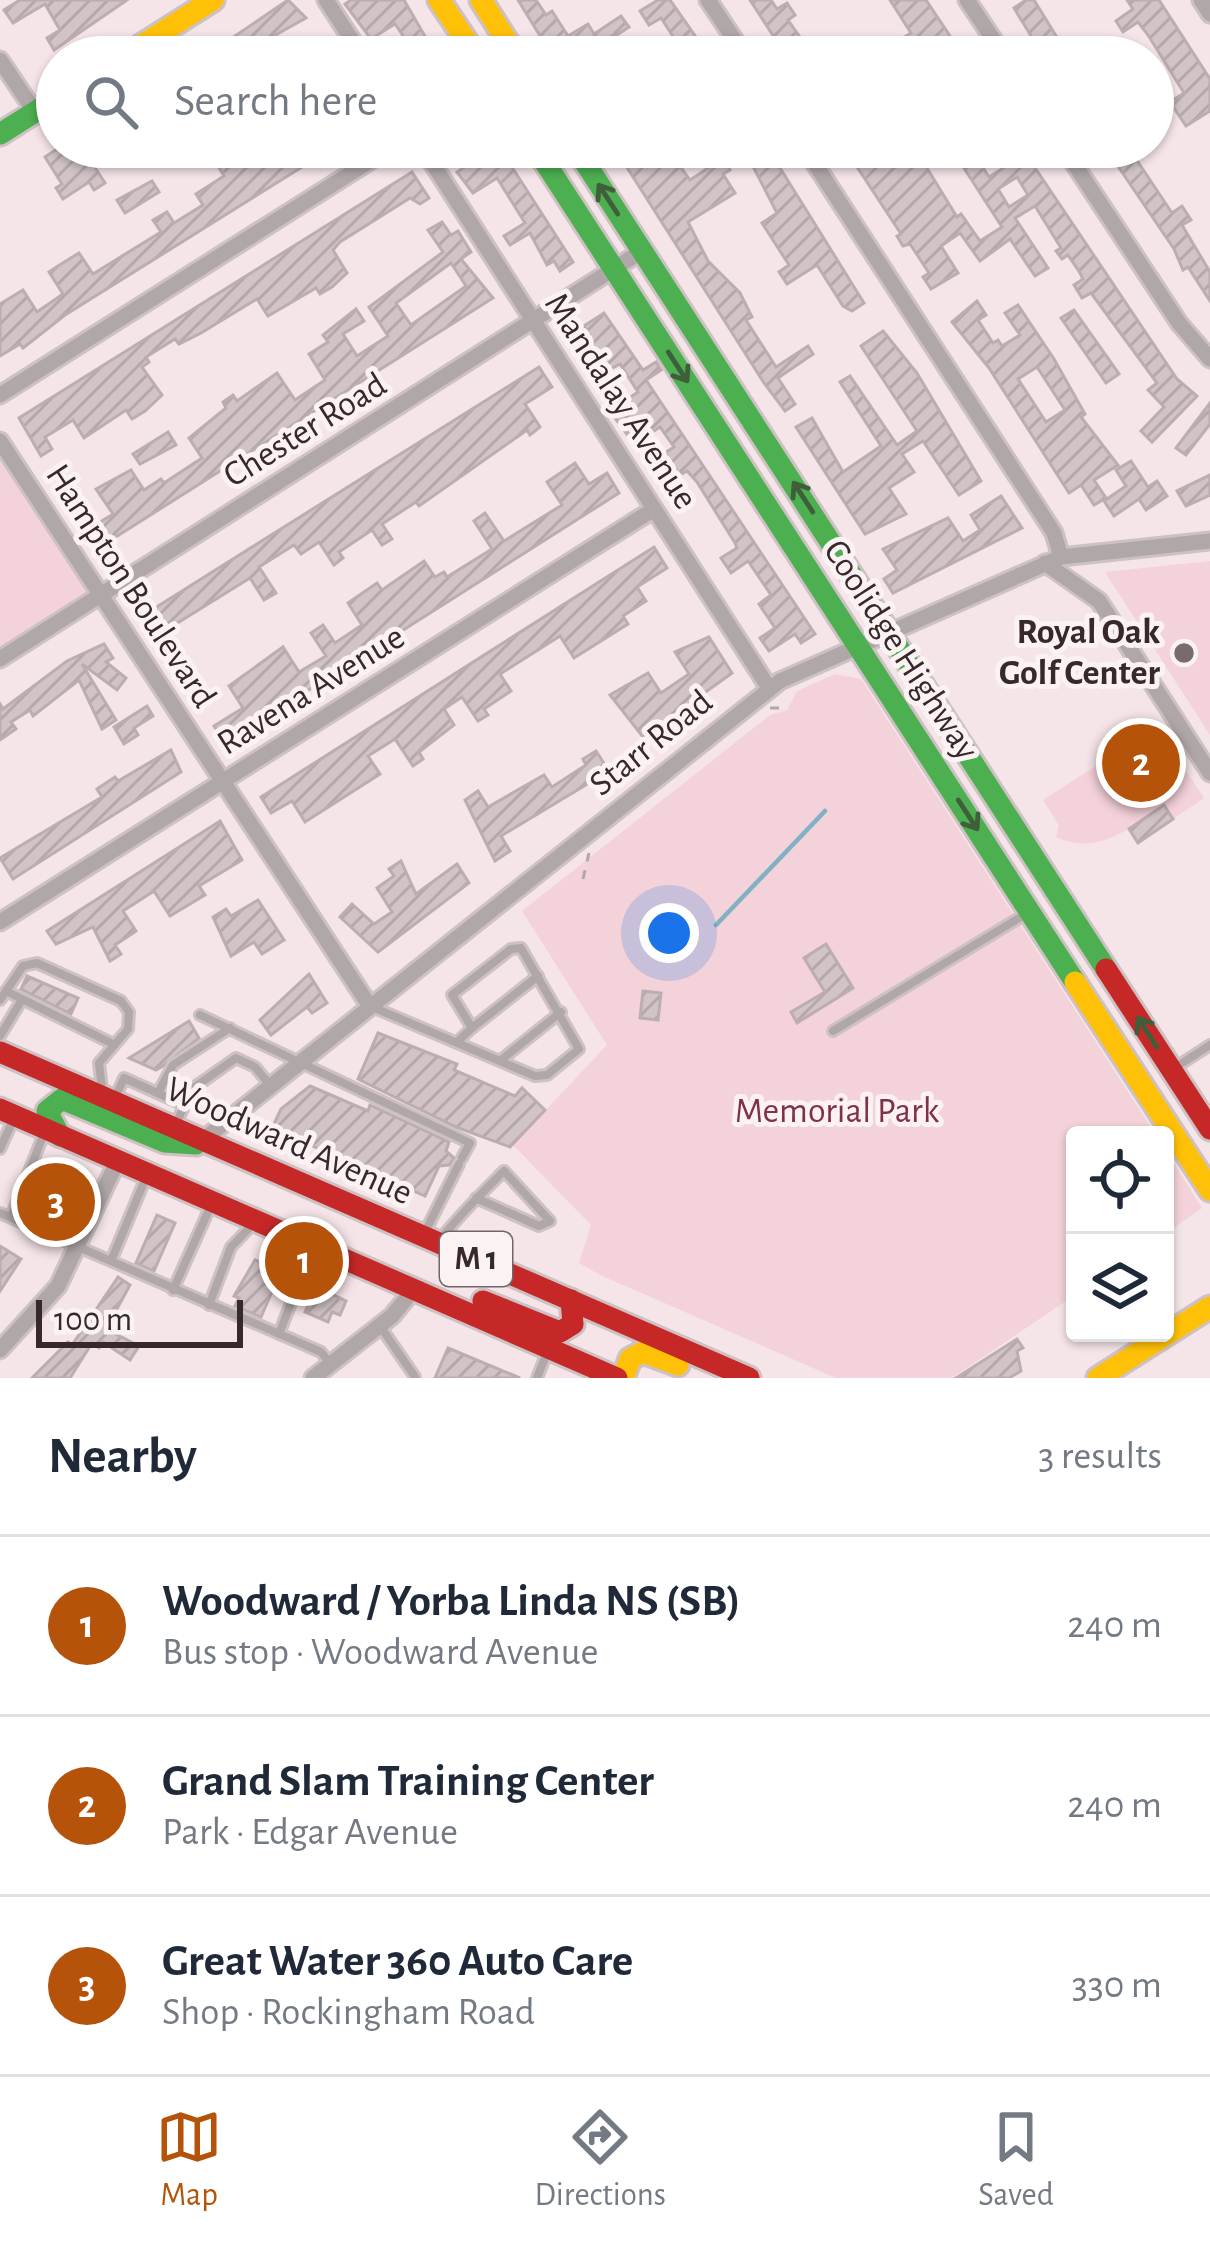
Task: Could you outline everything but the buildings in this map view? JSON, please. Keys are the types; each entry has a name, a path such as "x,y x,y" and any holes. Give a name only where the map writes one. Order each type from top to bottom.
{"main road":[{"path":"440,0 463,36"},
{"path":"481,0 504,36"},
{"path":"155,36 209,1"},
{"path":"0,134 35,112"},
{"name":"Coolidge Highway","path":"549,168 1210,1190"},
{"name":"Coolidge Highway","path":"589,168 1210,1129"},
{"path":"808,568 830,559 834,545"},
{"path":"1030,911 1044,899 1053,902 1096,969 1122,994"},
{"path":"1089,1003 1121,1028 1154,1076 1172,1070"},
{"name":"Woodward Avenue","path":"0,1052 749,1378"},
{"path":"53,1133 47,1111 62,1099 182,1147 203,1140"},
{"name":"M 1","path":"8,1113 549,1348 586,1372 620,1378"},
{"path":"384,1275 424,1275 552,1331 573,1324 571,1300"},
{"path":"1098,1378 1210,1307"},
{"path":"620,1378 630,1359 643,1352 708,1378"}],"street":[{"path":"326,0 349,36"},
{"path":"709,0 732,36"},
{"path":"968,0 991,36"},
{"path":"1201,0 1210,14"},
{"path":"0,60 35,112"},
{"path":"0,395 359,168"},
{"name":"Mandalay Avenue","path":"436,168 770,688"},
{"path":"818,168 1054,533 1053,560 1095,596 1210,773"},
{"path":"1077,168 1179,322 1210,359"},
{"name":"Chester Road","path":"0,659 642,251"},
{"name":"Hampton Boulevard","path":"0,441 369,1005"},
{"name":"Ravena Avenue","path":"0,922 654,508"},
{"name":"Starr Road","path":"203,1140 770,688 1053,560 1210,541"},
{"path":"0,1350 36,1316 78,1247 118,1160"},
{"path":"313,1378 380,1326 415,1289"}],"lane":[{"path":"833,1031 1030,911"},
{"path":"369,1005 536,1076 547,1075 579,1048 520,949 511,949 452,995 472,1028"},
{"path":"108,1099 99,1063 111,1043 128,1029 129,1012 121,1001 37,963 23,966 3,996 111,1043"},
{"path":"457,1042 538,976"},
{"path":"0,1036 20,1003"},
{"path":"501,1061 561,1012"},
{"path":"200,1015 470,1143 431,1239"},
{"path":"158,1093 173,1065 230,1028"},
{"path":"1172,1070 1210,1045"},
{"path":"175,1127 192,1089 236,1058 255,1067 271,1086"},
{"path":"108,1099 124,1078 184,1105"},
{"path":"0,1149 8,1113"},
{"path":"11,1218 34,1160 53,1133"},
{"path":"431,1239 504,1171 550,1222 539,1226 476,1198"},
{"path":"110,1261 148,1174"},
{"path":"173,1290 212,1202"},
{"path":"0,1213 321,1352 330,1363"},
{"path":"208,1305 231,1247 256,1221"},
{"path":"279,1334 301,1277 320,1249"},
{"path":"380,1326 414,1378"},
{"path":"537,1378 549,1348"}],"path":[{"path":"578,840 590,856 583,879"},
{"path":"34,1160 93,1185"}],"green space":[{"path":"0,455 91,595 0,651"},
{"name":"Royal Oak Golf Center","path":"1210,561 1210,735 1105,572"},
{"name":"Memorial Park","path":"835,674 861,679 1150,1126 1066,1126 1066,1301 952,1378 836,1378 600,1275 579,1263 591,1225 513,1145 607,1045 522,911 770,715 787,710 797,691"},
{"path":"1157,727 1204,798 1173,819 1163,806 1099,842 1056,837 1059,826 1043,800"},
{"path":"1174,1163 1202,1208 1174,1228"}],"waterway":[{"path":"716,925 825,811"}],"traffic: fast":[{"path":"0,134 36,111"},
{"path":"549,168 1075,982"},
{"path":"589,168 1106,969"},
{"path":"60,1136 47,1111 62,1099 165,1142 196,1144"}],"traffic: slow":[{"path":"156,36 213,0"},
{"path":"439,0 463,36"},
{"path":"481,0 504,36"},
{"path":"1075,982 1210,1190"},
{"path":"1098,1378 1210,1307"},
{"path":"623,1378 630,1359 643,1352 678,1365"}],"traffic: jam":[{"path":"1106,969 1210,1129"},
{"path":"0,1052 749,1378"},
{"path":"0,1109 617,1378"},
{"path":"483,1301 560,1332 573,1324 571,1300"}],"place":[{"name":"Royal Oak Golf Center","path":"1184,653"},
{"name":"Grand Slam Training Center","path":"1141,763"},
{"name":"Great Water 360 Auto Care","path":"56,1202"},
{"name":"Woodward / Yorba Linda NS (SB)","path":"304,1261"}]}
